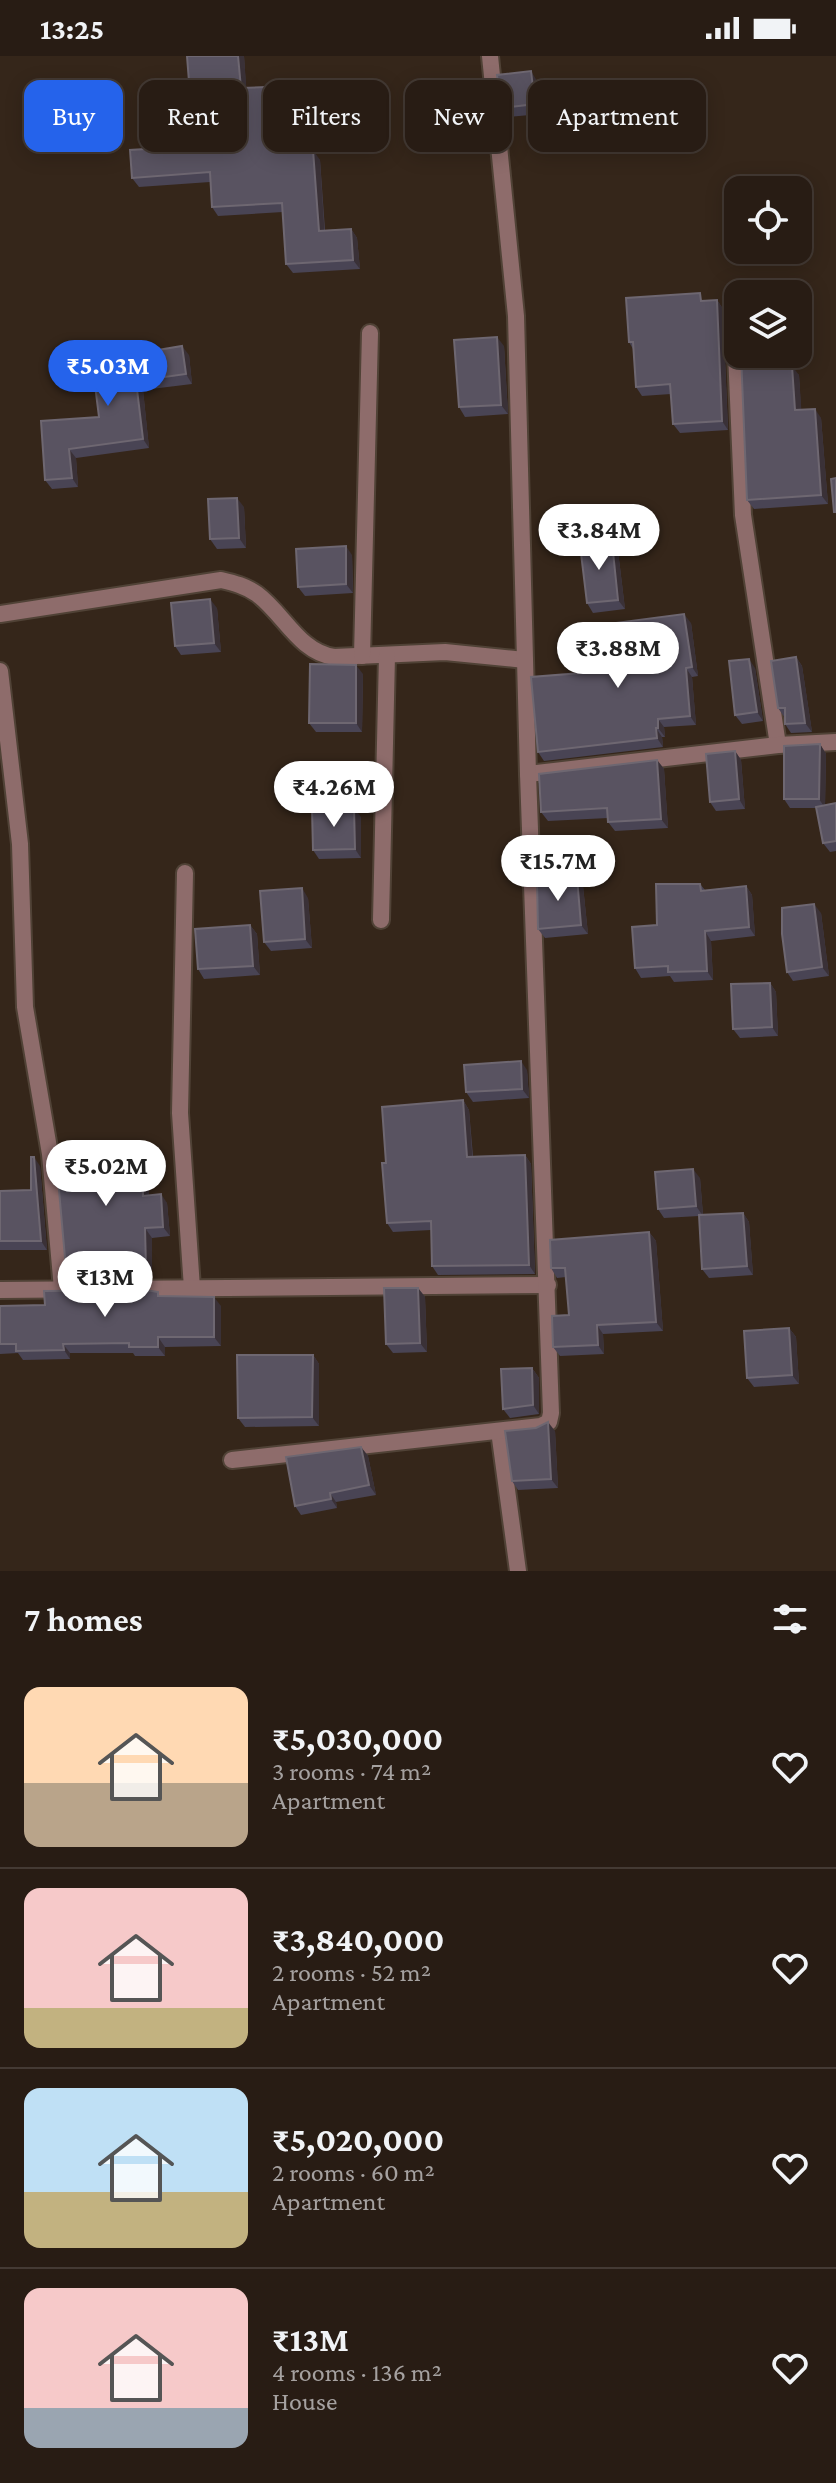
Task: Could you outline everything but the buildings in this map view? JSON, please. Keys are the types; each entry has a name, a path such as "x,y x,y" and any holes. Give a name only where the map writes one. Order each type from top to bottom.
{"street":[{"path":"232,1460 541,1426 549,1422 548,1285 528,774 516,316 490,56"},
{"path":"362,656 370,333"},
{"path":"737,368 743,515 778,745"},
{"path":"0,614 221,580 240,584 258,594 310,649 323,656 445,652 525,660"},
{"path":"381,920 387,655"},
{"path":"0,671 20,844 25,1007 50,1154 62,1289"},
{"path":"528,774 778,745 836,742"},
{"path":"185,873 180,1113 192,1288"},
{"path":"0,1290 548,1285"},
{"path":"499,1431 518,1571"}]}
